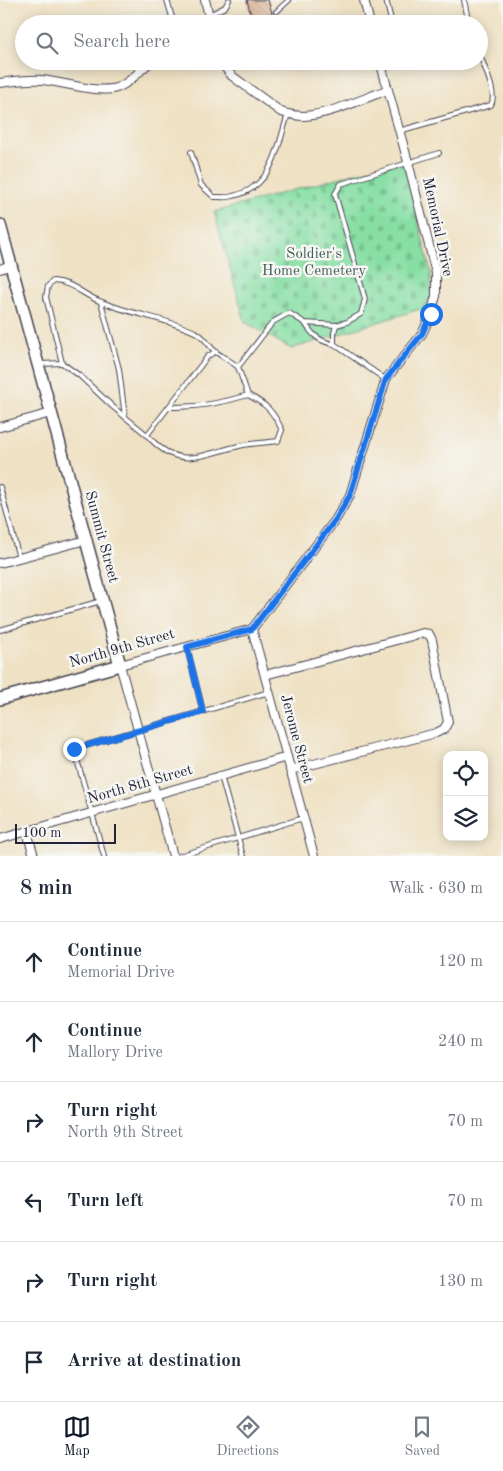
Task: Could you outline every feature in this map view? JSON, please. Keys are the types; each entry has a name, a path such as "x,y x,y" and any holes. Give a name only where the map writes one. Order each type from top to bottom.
{"street":[{"path":"205,0 209,15"},
{"path":"364,0 368,15"},
{"path":"0,83 16,80 42,80 102,90 117,88 133,79 141,70"},
{"path":"227,70 232,76 281,112 304,116 326,111 388,90"},
{"name":"Memorial Drive","path":"252,629 336,519 350,495 386,379 422,334 431,314 436,296 436,273 382,70"},
{"name":"Summit Street","path":"0,225 6,267 38,364 173,856"},
{"path":"0,427 51,413"},
{"path":"0,563 86,540"},
{"name":"North 9th Street","path":"0,699 252,629"},
{"name":"Jerome Street","path":"252,629 314,856"},
{"path":"265,675 423,633 429,634 432,640 448,722 444,729 436,733 290,770"},
{"name":"North 8th Street","path":"0,839 287,757"},
{"path":"27,832 34,856"}],"lane":[{"path":"167,0 171,15"},
{"path":"209,15 225,7 228,0"},
{"path":"276,12 289,0"},
{"path":"386,0 390,15"},
{"path":"464,0 467,15"},
{"path":"399,131 491,105 493,92 485,70"},
{"path":"191,152 201,185 214,197 233,197 248,191 260,182 269,171 277,155 288,114"},
{"path":"238,367 274,322 289,313 305,323 336,325 361,314 365,299 335,194 341,184 439,153"},
{"path":"38,364 62,363 80,376 125,417 147,434 156,445 171,455 187,459 240,446 278,441 282,430 276,417 265,404 248,395 238,367 215,352 199,334 161,319 101,302 74,286 53,281 48,286 46,297 62,363"},
{"path":"101,302 118,369 125,417"},
{"path":"305,323 310,332 323,342 334,344 386,379"},
{"path":"334,344 336,325"},
{"path":"147,434 208,356 215,352"},
{"path":"168,407 190,408 233,400 248,395"},
{"path":"0,488 20,558"},
{"path":"0,630 103,600"},
{"path":"187,647 203,712"},
{"path":"104,856 74,749 269,692"},
{"path":"221,776 243,856"},
{"path":"179,856 303,818"}],"green space":[{"name":"Soldier's Home Cemetery","path":"403,160 431,273 431,294 427,307 291,349 245,322 214,212"}],"building":[{"path":"247,0 268,0 272,13 251,15"}],"route":[{"path":"74,749 203,712 187,647 252,629 336,519 350,495 386,379 422,334 431,314"}]}
